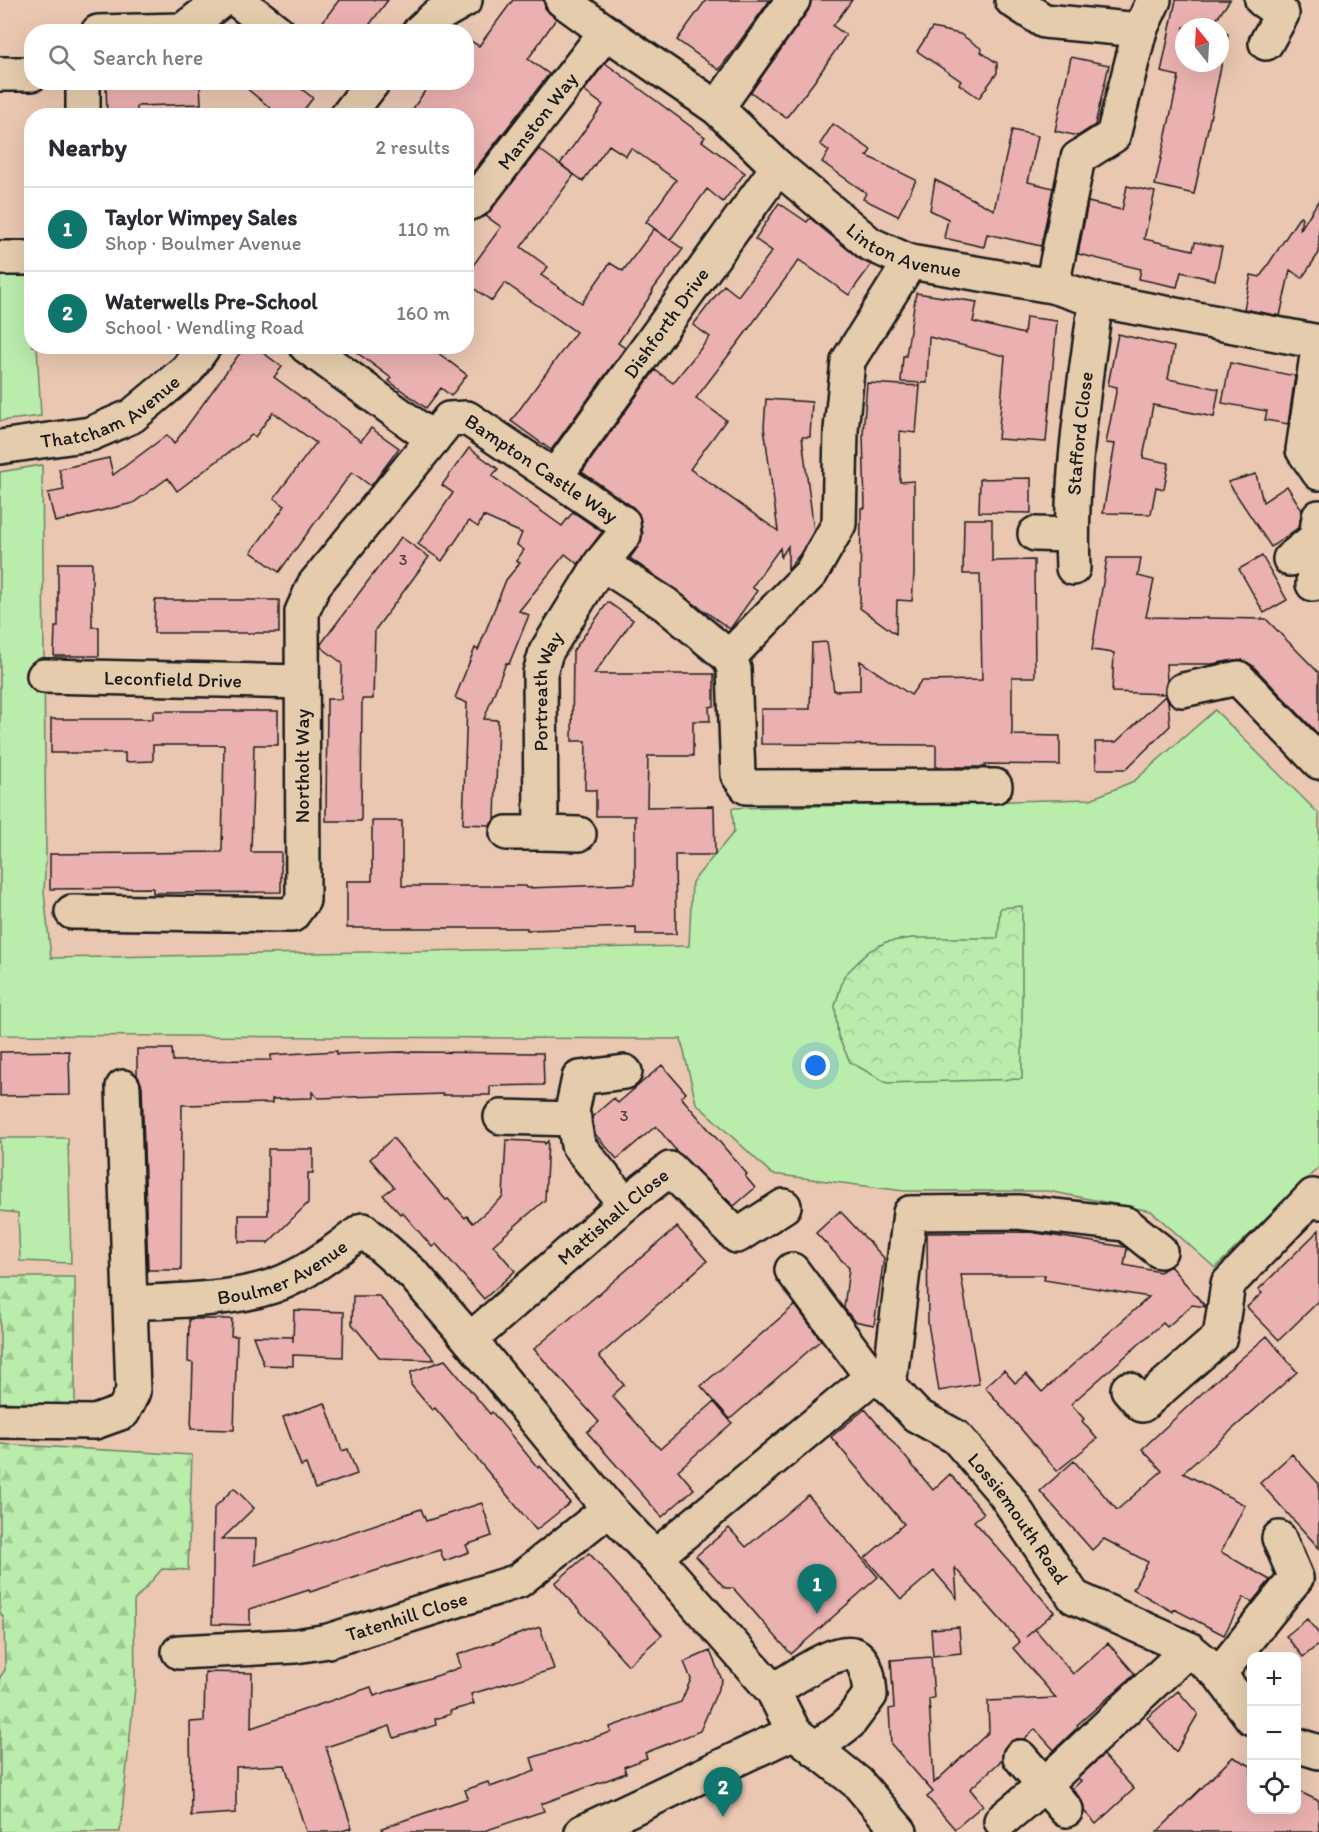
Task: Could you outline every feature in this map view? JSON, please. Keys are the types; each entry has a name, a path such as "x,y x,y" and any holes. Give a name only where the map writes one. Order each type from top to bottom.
{"street":[{"path":"191,24 222,0"},
{"path":"237,0 268,24"},
{"path":"428,24 435,17 465,0"},
{"name":"Linton Avenue","path":"562,0 717,108 778,167 870,244 910,262 1052,286 1096,300 1319,342"},
{"path":"717,108 793,0"},
{"path":"1012,0 1044,21 1140,30"},
{"path":"1052,286 1078,158 1113,136 1140,30 1155,0"},
{"path":"1262,0 1282,14 1266,43"},
{"name":"Manston Way","path":"474,201 606,32"},
{"path":"0,74 24,74"},
{"path":"82,108 83,90"},
{"name":"Dishforth Drive","path":"555,477 778,167"},
{"path":"0,258 24,258"},
{"path":"729,657 811,573 839,524 841,430 848,361 910,262"},
{"name":"Stafford Close","path":"1073,568 1071,535 1076,450 1096,300"},
{"path":"1319,342 1303,450 1319,473"},
{"name":"Thatcham Avenue","path":"0,447 90,434 132,416 187,370 198,354"},
{"name":"Bampton Castle Way","path":"317,354 433,439 449,419 466,418 623,523 624,535 601,564"},
{"name":"Northolt Way","path":"72,912 292,915 303,900 302,612 314,585 433,439"},
{"path":"1290,559 1318,528"},
{"path":"1313,584 1318,528"},
{"path":"1035,534 1071,535"},
{"path":"601,564 664,604 729,657 734,669 738,775 747,787 995,786"},
{"name":"Portreath Way","path":"541,833 540,673 546,652 601,564"},
{"name":"Leconfield Drive","path":"44,676 302,682"},
{"path":"1183,690 1238,678 1319,762"},
{"path":"507,833 579,834"},
{"path":"625,1072 579,1078 572,1111 576,1132 625,1204"},
{"path":"0,1421 95,1422 123,1412 133,1392 123,1087"},
{"path":"501,1117 576,1132"},
{"name":"Mattishall Close","path":"470,1340 625,1204 670,1169 737,1236 784,1206"},
{"path":"1128,1389 1142,1405 1220,1337 1228,1284 1317,1195"},
{"path":"655,1557 881,1382 910,1213 1018,1212 1126,1224 1160,1251"},
{"name":"Boulmer Avenue","path":"130,1303 208,1299 254,1291 293,1278 363,1230 415,1276 609,1509 655,1557 773,1691 804,1741"},
{"name":"Lossiemouth Road","path":"792,1270 881,1382 916,1415 956,1437 1004,1493 1074,1597 1189,1649 1219,1674 1247,1712"},
{"name":"Tatenhill Close","path":"179,1652 296,1646 328,1641 518,1581 609,1509"},
{"path":"1219,1674 1296,1578 1279,1538"},
{"path":"1001,1821 1044,1785 1189,1649"},
{"path":"582,1832 849,1723 860,1712 870,1695 868,1673 858,1656 846,1652 825,1659 773,1691"},
{"path":"804,1741 858,1783 900,1832"},
{"path":"1301,1747 1319,1752"},
{"path":"1020,1757 1066,1810"}],"green space":[{"path":"0,271 24,271 24,354 37,354 41,416 0,421"},
{"path":"42,465 46,855 44,892 51,958 689,946 692,882 734,832 732,808 1091,799 1134,781 1215,710 1319,814 1319,1167 1215,1268 1151,1211 1048,1191 904,1191 772,1174 696,1103 681,1039 0,1035 0,472"},
{"path":"1022,906 1022,1079 887,1083 850,1062 838,1036 835,1006 844,976 869,951 886,942 912,938 998,938 1000,908"},
{"path":"0,1138 68,1138 71,1263 20,1261 18,1213 0,1211"},
{"path":"0,1277 75,1277 75,1405 0,1402"},
{"path":"0,1444 192,1455 188,1570 162,1569 134,1601 135,1687 120,1832 0,1832 0,1677 5,1670 4,1619 0,1612"}],"building":[{"path":"339,0 388,0 370,24 321,24"},
{"path":"513,0 544,0 545,8 556,19 528,59 549,74 474,171 474,108 413,108 426,90 474,90 474,43 479,46"},
{"path":"706,0 770,0 719,70 677,40"},
{"path":"811,0 852,0 833,26 846,35 786,118 751,92 808,11"},
{"path":"1176,0 1230,0 1217,18 1175,18 1175,72 1220,72 1194,194 1155,185 1179,76 1161,72"},
{"path":"932,28 960,34 997,63 997,73 979,98 959,84 961,81 917,51"},
{"path":"1071,57 1109,65 1095,125 1078,136 1055,131"},
{"path":"605,63 705,137 702,141 745,173 723,202 707,189 670,240 646,222 676,180 631,148 626,156 609,145 583,181 560,164 603,105 584,91"},
{"path":"106,90 200,90 201,104 107,108"},
{"path":"249,90 303,90 313,98 305,108 270,108"},
{"path":"833,124 871,150 867,156 916,180 898,216 863,199 866,193 822,162 829,151 820,144"},
{"path":"1012,130 1038,136 1028,182 1053,188 1041,246 987,234 984,247 944,238 948,219 930,210 935,180 994,210"},
{"path":"539,149 574,175 521,247 548,267 541,275 582,303 610,263 623,271 654,229 683,249 618,343 625,348 551,450 511,421 576,332 505,283 492,301 474,289 474,264 501,227 486,216"},
{"path":"1127,186 1155,192 1144,239 1193,250 1195,242 1222,247 1215,280 1181,272 1177,287 1139,279 1141,269 1078,254 1088,202 1122,210"},
{"path":"1319,200 1319,253 1302,278 1290,270 1280,316 1244,309 1251,275 1260,277 1300,216 1302,217 1300,230"},
{"path":"779,203 807,222 810,218 858,258 871,265 849,295 799,260 696,398 726,420 690,469 778,531 764,427 766,399 812,402 810,437 802,437 814,531 788,569 788,546 781,557 780,548 752,587 757,591 730,629 630,558 643,534 639,514 633,507 582,472 655,370 673,383 710,337 693,325 724,285 738,296 772,251 755,239"},
{"path":"916,293 977,302 973,322 1024,334 1026,317 1057,321 1046,442 998,439 1005,356 929,337 927,383 901,382 903,356 906,356"},
{"path":"1118,334 1174,347 1168,379 1219,389 1214,417 1153,405 1143,458 1169,463 1164,489 1156,487 1151,514 1103,513 1115,444 1106,443 1117,387 1108,385"},
{"path":"239,354 265,354 282,367 274,377 361,441 371,428 399,448 371,486 352,472 279,572 251,552 285,506 274,498 316,443 273,412 255,437 252,435 177,491 168,478 133,503 55,522 48,493 64,490 59,469 109,458 113,475 167,435 174,444"},
{"path":"359,354 439,354 467,375 451,396 441,388 426,408 389,381 391,378"},
{"path":"1230,363 1295,376 1288,424 1265,420 1267,411 1222,403"},
{"path":"867,383 920,386 916,433 900,431 900,482 914,481 914,574 912,601 897,600 896,634 860,608 861,508 865,508 863,434"},
{"path":"469,448 498,469 492,476 562,526 573,512 602,532 578,564 565,554 519,611 529,615 509,664 506,663 484,719 498,720 495,819 490,825 463,824 467,703 455,698 475,648 478,650 506,580 520,563 516,561 524,550 517,545 522,533 483,516 478,527 469,521 442,561 418,544 453,493 442,485"},
{"path":"1256,474 1263,502 1287,486 1302,510 1299,527 1271,547 1228,482"},
{"path":"1031,478 1031,513 979,512 980,479"},
{"path":"964,519 992,519 992,561 1034,560 1035,677 1012,677 1012,735 1060,736 1060,765 985,764 985,767 936,767 936,745 761,744 761,709 810,709 812,643 827,642 834,691 860,690 860,661 911,695 921,681 982,680 980,574 963,574"},
{"path":"401,537 429,557 375,630 373,699 362,699 361,821 326,821 327,699 341,699 342,663 321,647 321,644"},
{"path":"1262,556 1287,600 1264,613 1239,569"},
{"path":"1107,558 1141,558 1138,576 1154,580 1146,617 1266,619 1319,673 1319,735 1252,665 1243,660 1212,664 1166,664 1165,694 1112,692 1114,653 1092,650"},
{"path":"58,563 92,563 92,627 99,627 99,656 54,656 55,627 58,627"},
{"path":"155,600 279,600 279,633 154,633"},
{"path":"608,602 633,620 594,674 714,674 714,706 709,707 710,721 693,721 693,756 648,756 647,807 714,806 715,855 675,855 676,934 636,934 636,927 527,930 527,928 347,928 347,881 372,881 372,821 402,821 402,886 526,886 527,888 635,884 635,816 596,816 596,790 585,790 586,741 572,741 573,651"},
{"path":"1165,696 1168,701 1170,726 1126,769 1096,769 1095,742 1116,742"},
{"path":"153,711 278,711 278,745 254,745 251,852 281,852 281,892 153,893 153,888 50,889 50,854 222,852 224,745 153,745 153,761 125,762 125,753 51,753 51,719 153,719"},
{"path":"137,1049 172,1049 173,1061 271,1060 271,1055 337,1051 337,1054 543,1053 544,1085 490,1086 490,1095 442,1095 444,1094 318,1098 312,1092 312,1098 272,1099 272,1103 182,1105 181,1270 148,1270 142,1086 137,1075"},
{"path":"69,1051 70,1095 0,1096 0,1052"},
{"path":"662,1065 686,1093 681,1097 747,1174 745,1176 755,1188 734,1206 678,1153 656,1126 617,1159 595,1134 592,1117 614,1098 618,1103"},
{"path":"393,1138 446,1200 448,1199 465,1218 467,1216 473,1223 503,1197 506,1140 544,1142 545,1144 548,1141 545,1200 493,1245 515,1271 484,1299 436,1244 432,1247 402,1212 400,1214 383,1195 394,1187 370,1159"},
{"path":"268,1149 313,1149 313,1173 308,1173 308,1203 268,1243 239,1242 239,1215 268,1215"},
{"path":"840,1211 884,1258 874,1325 854,1321 844,1308 849,1268 816,1233"},
{"path":"677,1227 707,1261 599,1356 624,1385 612,1396 660,1449 714,1402 732,1423 678,1470 694,1489 662,1517 587,1432 599,1422 534,1349"},
{"path":"1319,1230 1319,1301 1279,1340 1247,1307 1262,1293 1258,1290"},
{"path":"1030,1232 1125,1247 1127,1249 1124,1265 1160,1272 1170,1266 1206,1307 1192,1305 1167,1327 1163,1323 1071,1404 1097,1439 1057,1471 985,1387 1004,1370 1015,1383 1026,1374 1042,1392 1149,1297 1044,1280 1045,1275 961,1275 979,1384 939,1391 928,1323 927,1233"},
{"path":"353,1296 379,1296 435,1360 380,1358 352,1324"},
{"path":"795,1305 821,1340 730,1419 701,1386"},
{"path":"294,1310 344,1312 343,1357 293,1355 293,1366 264,1365 253,1336 293,1337 293,1342"},
{"path":"189,1319 232,1319 231,1336 237,1336 234,1430 191,1429 193,1363 188,1362"},
{"path":"1267,1336 1297,1372 1183,1473 1245,1505 1221,1552 1270,1580 1252,1602 1244,1597 1224,1635 1174,1609 1173,1612 1133,1589 1148,1562 1104,1539 1092,1550 1040,1491 1074,1461 1117,1510 1162,1471 1142,1449"},
{"path":"445,1360 570,1503 536,1530 435,1408 432,1410 411,1385 411,1372"},
{"path":"325,1403 342,1451 348,1449 357,1474 315,1489 306,1464 301,1466 283,1417"},
{"path":"865,1409 933,1490 950,1474 984,1513 974,1521 1054,1612 1026,1637 1035,1629 1073,1674 1108,1643 1135,1674 1077,1725 1078,1727 1054,1750 1035,1729 1024,1739 1016,1739 1008,1743 1003,1750 1002,1760 970,1789 983,1805 955,1829 927,1797 933,1792 891,1744 889,1709 894,1708 891,1660 931,1657 934,1698 929,1699 934,1783 989,1732 988,1701 1056,1698 1013,1648 1020,1642 955,1568 957,1598 934,1571 901,1599 865,1558 904,1524 831,1437"},
{"path":"1292,1454 1319,1484 1319,1548 1260,1483"},
{"path":"234,1488 254,1508 222,1539 256,1539 255,1565 421,1509 426,1521 482,1503 492,1536 466,1545 469,1552 444,1561 440,1550 250,1609 250,1625 212,1624 214,1508"},
{"path":"808,1495 878,1577 791,1654 733,1588 725,1588 696,1556 729,1528 746,1547"},
{"path":"589,1553 662,1635 628,1665 555,1583"},
{"path":"1307,1619 1319,1634 1319,1644 1303,1657 1286,1636"},
{"path":"540,1627 554,1669 471,1694 474,1704 450,1711 451,1714 435,1719 436,1725 394,1738 390,1726 326,1747 352,1828 338,1832 306,1832 285,1765 236,1767 236,1813 191,1816 190,1722 204,1721 205,1672 252,1673 251,1728 371,1687 374,1696 439,1675 461,1667 457,1655"},
{"path":"959,1627 961,1653 933,1656 931,1629"},
{"path":"710,1651 722,1680 700,1731 645,1753 647,1758 624,1767 626,1773 541,1804 544,1811 481,1832 383,1832 382,1828 468,1798 465,1790 488,1782 490,1787 535,1771 531,1758 611,1732 610,1727 681,1702 691,1679 684,1662"},
{"path":"1178,1691 1198,1714 1176,1752 1147,1718"},
{"path":"1103,1755 1134,1789 1096,1824 1084,1811 1080,1798 1072,1789 1081,1781 1078,1778"},
{"path":"1233,1757 1247,1764 1247,1814 1301,1814 1301,1792 1319,1801 1319,1832 1157,1832"}],"place":[{"name":"Taylor Wimpey Sales","path":"817,1614"},
{"name":"Waterwells Pre-School","path":"723,1817"}]}
